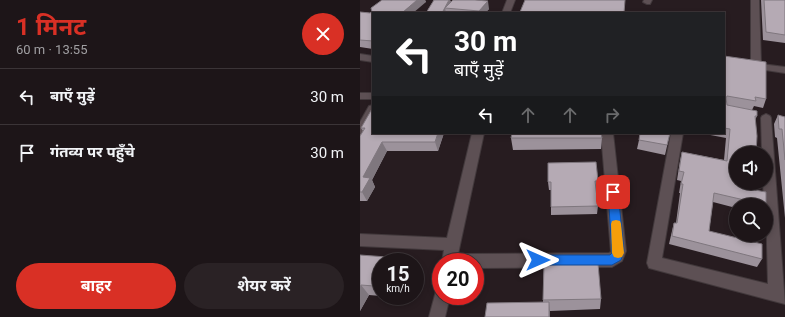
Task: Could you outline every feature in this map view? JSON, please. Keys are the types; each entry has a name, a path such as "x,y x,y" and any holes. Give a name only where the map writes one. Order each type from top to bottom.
{"street":[{"path":"506,12 511,0"},
{"path":"755,0 756,66"},
{"path":"360,57 372,59"},
{"path":"725,61 785,70"},
{"path":"360,96 372,96"},
{"path":"360,133 372,110"},
{"path":"677,134 654,263 780,295 768,118"},
{"path":"451,253 478,134"},
{"path":"484,261 612,260 617,256 619,251 607,134"},
{"path":"360,240 453,244"},
{"path":"437,317 440,305"}],"building":[{"path":"382,0 417,0 403,12 372,12 371,8"},
{"path":"434,0 449,0 443,12 427,12"},
{"path":"453,0 488,1 479,11 445,8"},
{"path":"525,0 625,0 624,12 520,12"},
{"path":"764,0 785,0 785,35 766,32"},
{"path":"360,12 372,12 372,41 360,40"},
{"path":"725,56 766,62 766,99 755,97 756,101 727,96 726,98 727,105 757,111 757,116 755,116 756,146 729,146 729,190 755,190 766,192 766,198 736,198 714,193 709,231 729,236 729,242 754,242 762,244 762,259 672,236 674,223 677,223 683,184 681,184 684,172 679,171 682,152 727,161 730,129 725,128"},
{"path":"372,109 372,134 438,134 435,142 382,142 363,177 370,178 362,192 360,192 360,136 365,128 361,128"},
{"path":"778,115 785,117 785,160 782,129 779,129"},
{"path":"512,134 601,134 602,138 511,138"},
{"path":"640,134 670,134 667,145 639,140"},
{"path":"596,162 598,181 595,181 598,206 551,207 551,182 548,182 548,163"},
{"path":"360,255 372,256 372,286 361,285 360,287"},
{"path":"598,263 601,299 543,300 544,265"},
{"path":"549,302 549,317 485,317 487,303"}],"slow traffic":[{"path":"616,224 618,253"}],"route":[{"path":"538,260 612,260 617,256 619,251 613,192"}]}
